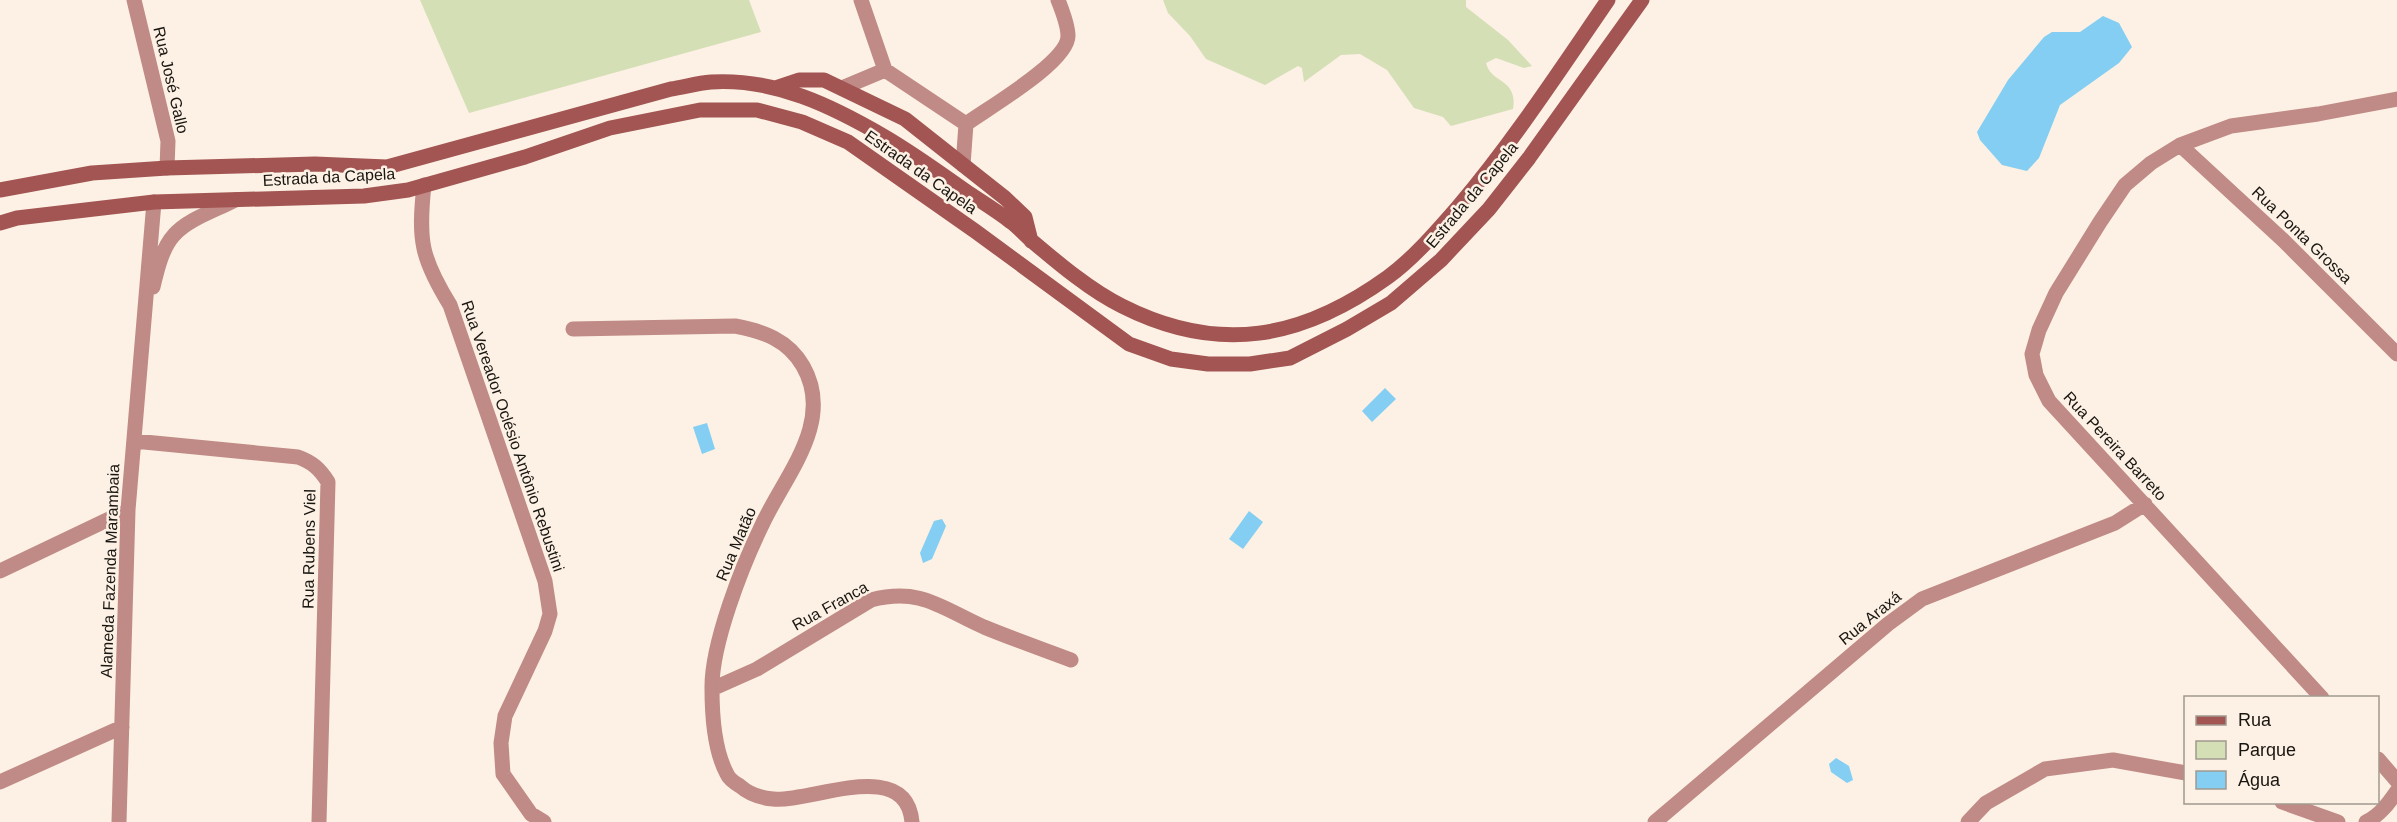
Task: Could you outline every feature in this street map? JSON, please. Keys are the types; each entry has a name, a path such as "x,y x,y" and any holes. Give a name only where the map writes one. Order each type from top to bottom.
{"main road":[{"name":"Estrada da Capela","path":"0,190 92,173 167,168 315,164 387,167 671,89 710,82 751,83 813,99 846,114 905,149 1012,222 1031,241 1120,306 1176,328 1213,334 1250,336 1296,326 1348,302 1390,276 1437,231 1494,164 1608,0"},
{"name":"Estrada da Capela","path":"0,223 17,218 154,202 364,196 408,190 525,157 610,128 700,110 757,110 802,122 848,142 975,231 1129,344 1171,358 1208,364 1250,364 1290,358 1347,329 1391,303 1441,260 1489,209 1642,0"},
{"path":"775,88 799,80 824,80 905,119 950,152 1005,198 1025,218 1031,241"},
{"path":"975,231 979,215 991,209"},
{"path":"993,244 1008,241 1014,231 1012,222"}],"street":[{"name":"Rua José Gallo","path":"134,0 168,141 167,168"},
{"path":"861,0 885,70 966,124"},
{"path":"966,124 1049,66 1061,54 1069,38 1058,0"},
{"path":"842,88 885,70"},
{"name":"Rua Pereira Barreto","path":"2320,696 2049,401 2036,375 2032,354 2039,330 2056,293 2100,222 2125,185 2151,163 2180,145 2230,126 2318,114 2397,99"},
{"path":"963,165 966,124"},
{"name":"Rua Ponta Grossa","path":"2180,145 2283,240 2397,354"},
{"name":"Rua Vereador Oclésio Antônio Rebustini","path":"424,185 421,212 422,246 432,276 450,305 545,581 550,614 545,631 505,716 501,743 503,774 531,814 544,822"},
{"name":"Alameda Fazenda Marambaia","path":"144,322 158,270 168,244 175,234 183,227 235,200"},
{"name":"Alameda Fazenda Marambaia","path":"119,822 128,510 154,202"},
{"name":"Rua Matão","path":"573,329 735,326 759,330 780,341 798,357 809,378 814,401 812,424 804,446 761,525 729,608 715,657 712,688 718,749 727,776 749,794 774,800 865,786 881,788 894,792 902,799 911,814 912,822"},
{"name":"Rua Rubens Viel","path":"134,441 298,457 310,462 321,471 328,482 320,822"},
{"name":"Rua Araxá","path":"1655,822 1888,624 1922,599 2115,523 2145,504"},
{"path":"0,571 128,510"},
{"name":"Rua Franca","path":"712,688 757,669 871,600 892,595 928,599 984,627 1071,660"},
{"path":"0,782 122,727"},
{"path":"1968,822 1986,803 2045,769 2113,760 2184,773"},
{"path":"2379,760 2397,781"},
{"path":"2366,822 2375,818 2397,791"},
{"path":"2288,804 2338,822"}],"green space":[{"path":"420,0 749,0 761,32 469,113"},
{"path":"1163,0 1466,0 1466,7 1508,40 1532,66 1524,68 1496,58 1486,63 1493,75 1508,86 1512,92 1513,109 1451,126 1443,117 1414,108 1387,70 1360,54 1341,55 1304,82 1302,68 1298,66 1265,85 1206,59 1190,36 1168,13"}],"water":[{"path":"2103,16 2119,23 2132,47 2119,63 2060,105 2039,158 2027,171 2002,165 1980,140 1977,132 2008,80 2044,37 2052,32 2080,32"},
{"path":"1385,388 1396,399 1372,422 1362,411"},
{"path":"707,423 715,449 702,454 693,427"},
{"path":"1249,511 1263,522 1243,549 1229,539"},
{"path":"942,519 946,526 932,559 923,563 920,553 934,521"},
{"path":"1836,758 1849,766 1853,780 1847,783 1831,772 1829,764"}]}
